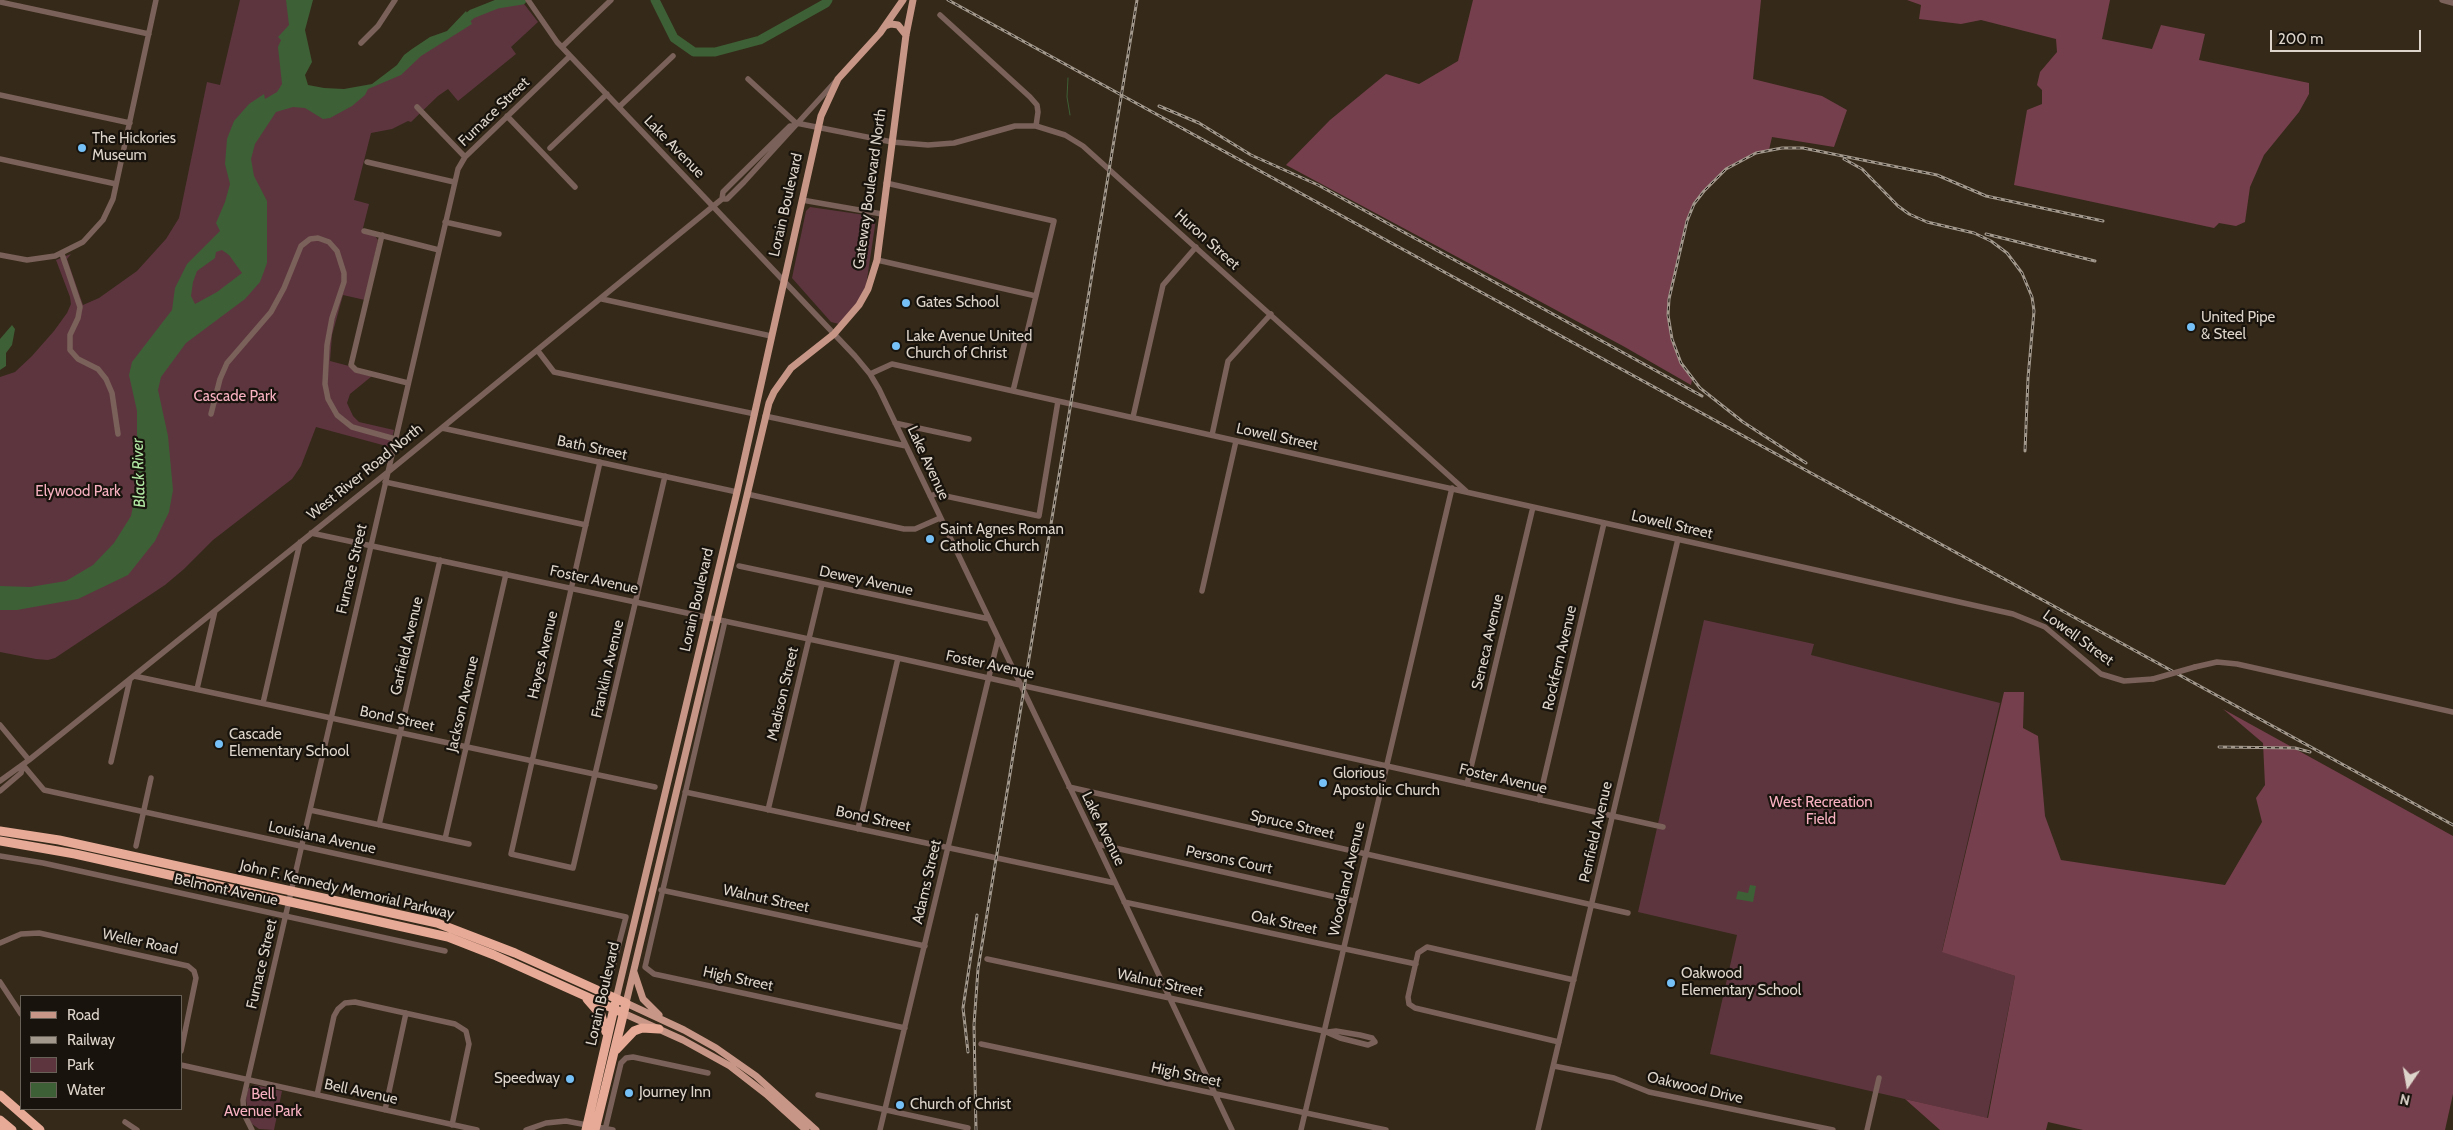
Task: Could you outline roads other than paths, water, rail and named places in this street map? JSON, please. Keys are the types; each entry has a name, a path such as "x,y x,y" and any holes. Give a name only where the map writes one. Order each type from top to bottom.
{"highway":[{"name":"John F. Kennedy Memorial Parkway","path":"0,831 59,840 291,890 450,927 515,952 624,1008"},
{"name":"John F. Kennedy Memorial Parkway","path":"0,841 75,854 289,900 448,937 582,994 615,1004"},
{"path":"582,994 601,1015 605,1024 606,1043"},
{"name":"Lorain Boulevard","path":"596,1128 606,1043 615,1004"},
{"name":"Lorain Boulevard","path":"596,1128 624,1008"},
{"path":"614,1052 626,1036 642,1028 659,1029"},
{"path":"0,1096 40,1130"},
{"path":"0,1120 12,1130"}],"main road":[{"name":"West River Road North","path":"838,79 885,26 903,0"},
{"name":"Gateway Boulevard North","path":"784,377 800,360 834,334 859,305 868,289 876,260 906,35 913,0"},
{"path":"885,26 891,24 898,25 906,35"},
{"name":"Lorain Boulevard","path":"615,1004 737,492 818,127 825,105 838,79"},
{"name":"Lorain Boulevard","path":"624,1008 722,620 747,494 765,416 774,392 784,377"},
{"path":"634,970 642,999 649,1007 672,1024"},
{"name":"John F. Kennedy Memorial Parkway","path":"624,1008 672,1024 716,1048 756,1076 816,1130"},
{"name":"John F. Kennedy Memorial Parkway","path":"624,1008 659,1029 730,1066 766,1094 806,1130"}],"street":[{"path":"0,255 34,260 62,254 83,242 99,226 110,206 116,184 156,0"},
{"path":"385,0 389,6"},
{"path":"361,43 378,26 389,6 395,0"},
{"name":"Lake Avenue","path":"528,0 570,56 784,280 870,374 1069,788 1098,844 1232,1130"},
{"path":"562,47 611,0"},
{"path":"2442,0 2453,3"},
{"path":"0,2 149,34"},
{"path":"748,79 795,124 892,142 945,144 1006,128 1036,126 1037,104 940,15"},
{"name":"Furnace Street","path":"252,1130 243,1107 248,1080 454,182 464,157 570,56"},
{"path":"619,107 673,56"},
{"name":"West River Road North","path":"0,781 30,760 714,208 722,199 723,192 790,126 795,124 838,79"},
{"path":"550,148 607,94"},
{"path":"0,95 130,123"},
{"path":"417,107 464,157"},
{"path":"507,116 575,187"},
{"name":"Huron Street","path":"1036,126 1065,135 1083,146 1468,492"},
{"path":"0,159 116,184"},
{"path":"367,162 454,182"},
{"path":"886,183 1054,221 1013,391"},
{"path":"802,200 882,214"},
{"path":"445,222 499,234"},
{"path":"364,231 439,250"},
{"path":"382,235 352,367 356,370 408,383"},
{"path":"211,414 220,379 227,363 271,312 284,288 301,246 308,240 318,238 329,242 337,251 344,273 344,282 332,318 326,345 325,384 329,403 337,415 352,427 395,439"},
{"path":"1133,417 1162,285 1196,248"},
{"path":"62,254 80,307 78,318 70,335 70,350 78,359 98,369 106,379 112,393 118,434"},
{"path":"876,260 1036,296"},
{"path":"602,298 771,336"},
{"path":"1212,435 1228,361 1270,314"},
{"path":"538,351 554,372 755,414"},
{"name":"Lowell Street","path":"870,374 892,364 2022,616 2052,632 2101,674 2124,681 2153,679 2217,662 2237,664 2453,712"},
{"path":"930,496 936,494 1039,516 1058,401"},
{"path":"765,416 906,446"},
{"path":"895,423 970,439"},
{"name":"Bath Street","path":"442,428 737,492"},
{"path":"1202,591 1236,441"},
{"name":"Hayes Avenue","path":"574,868 511,854 600,462"},
{"name":"Franklin Avenue","path":"574,868 665,476"},
{"path":"385,482 586,525"},
{"name":"Woodland Avenue","path":"1301,1130 1326,1032 1354,901 1452,488"},
{"path":"747,494 904,529 914,529 940,518"},
{"name":"Seneca Avenue","path":"1467,784 1533,506"},
{"name":"Rockfern Avenue","path":"1539,800 1604,523"},
{"name":"Foster Avenue","path":"311,533 809,638 1663,827"},
{"name":"Penfield Avenue","path":"1538,1130 1678,539"},
{"path":"263,703 300,542"},
{"name":"Garfield Avenue","path":"379,825 440,560"},
{"name":"Dewey Avenue","path":"739,566 989,619"},
{"name":"Jackson Avenue","path":"445,839 506,574"},
{"name":"Madison Street","path":"768,810 822,584"},
{"path":"197,689 215,611"},
{"name":"Lorain Boulevard","path":"662,890 722,620"},
{"name":"Adams Street","path":"880,1130 998,639"},
{"path":"858,829 898,658"},
{"path":"111,762 132,677"},
{"name":"Bond Street","path":"132,677 197,689 655,786"},
{"path":"0,725 30,760"},
{"name":"West River Road North","path":"0,791 21,773 23,765"},
{"name":"Louisiana Avenue","path":"23,765 44,790 626,917 612,970"},
{"path":"136,846 151,778"},
{"name":"Spruce Street","path":"1069,788 1628,913"},
{"name":"Bond Street","path":"685,792 1115,883"},
{"path":"310,810 469,844"},
{"name":"Persons Court","path":"1098,844 1354,901"},
{"name":"Belmont Avenue","path":"0,856 43,863 445,951"},
{"name":"Walnut Street","path":"662,890 925,946"},
{"name":"High Street","path":"662,890 644,962 650,973 905,1028"},
{"name":"Oak Street","path":"1124,902 1416,964"},
{"name":"Weller Road","path":"0,943 20,934 39,933 188,966 194,971 196,978 182,1046"},
{"path":"1559,1042 1412,1007 1408,997 1420,950 1430,947 1574,980"},
{"name":"Walnut Street","path":"987,959 1326,1032 1368,1046 1375,1042 1372,1038 1360,1035 1336,1031 1326,1032"},
{"path":"0,982 20,1012"},
{"path":"317,1095 334,1016 341,1006 355,1002 406,1013 458,1025 468,1035 470,1044 452,1125"},
{"path":"384,1110 406,1013"},
{"name":"High Street","path":"981,1044 1386,1130"},
{"path":"596,1128 621,1063 626,1058 708,1073"},
{"name":"Bell Avenue","path":"182,1065 477,1130"},
{"name":"Oakwood Drive","path":"1554,1066 1614,1078 1649,1092 1833,1130"},
{"path":"1867,1130 1880,1078"},
{"path":"818,1095 968,1128"},
{"path":"526,1130 560,1121 613,1130"},
{"path":"125,1122 137,1130"}],"water":[{"name":"Black River","path":"286,0 313,0 305,30 312,62 305,75 308,85 344,89 372,84 397,65 404,55 412,49 430,37 447,31 466,11 472,24 421,56 401,75 368,89 365,95 352,106 330,118 323,119 305,108 293,107 276,112 255,144 251,159 254,176 267,201 267,263 260,282 245,299 186,343 161,377 158,390 168,436 173,490 169,512 155,541 128,575 78,599 17,610 0,610 0,586 30,587 66,581 93,565 114,543 131,516 136,491 137,445 137,411 129,375 132,362 172,310 175,288 187,264 220,231 216,223 230,184 225,164 227,139 234,121 249,104 264,94 265,99 277,92 282,84 278,47 281,40 278,37 289,25","holes":["222,250 229,255 242,273 217,292 195,304 191,296 197,271 215,258 216,252"]},
{"path":"12,325 15,329 12,345 6,353 6,366 0,370 0,339"},
{"path":"1750,885 1756,886 1753,902 1736,899 1738,891 1748,893"}],"waterway":[{"path":"460,24 472,14 497,4 522,0"},
{"path":"655,0 674,38 694,52 715,52 760,40 826,3 828,0"},
{"path":"1068,78 1067,97 1070,115"}],"railway":[{"path":"948,0 2453,825"},
{"path":"976,1130 974,1025 978,969 1137,0"},
{"path":"1159,106 1199,123 1251,155 1318,185 1702,396"},
{"path":"1806,463 1743,422 1700,388 1681,363 1672,339 1668,315 1669,299 1687,221 1694,204 1726,169 1756,153 1782,148 1803,148 1937,175 1986,196 2103,221"},
{"path":"1844,159 1862,169 1898,206 1909,214 1927,222 1974,233 1991,241 2007,253 2022,273 2032,297 2034,311 2028,378 2025,451"},
{"path":"1986,234 2095,261"},
{"path":"2219,747 2295,748 2310,752"},
{"path":"968,1052 963,1008 977,915"}],"place":[{"name":"The Hickories Museum","path":"82,148"},
{"name":"Gates School","path":"906,303"},
{"name":"United Pipe & Steel","path":"2191,327"},
{"name":"Lake Avenue United Church of Christ","path":"896,346"},
{"name":"Saint Agnes Roman Catholic Church","path":"930,539"},
{"name":"Cascade Elementary School","path":"219,744"},
{"name":"Glorious Apostolic Church","path":"1323,783"},
{"name":"Oakwood Elementary School","path":"1671,983"},
{"name":"Speedway","path":"570,1079"},
{"name":"Journey Inn","path":"629,1093"},
{"name":"Church of Christ","path":"900,1105"}],"park label":[{"name":"Cascade Park","path":"235,397"},
{"name":"Elywood Park","path":"78,492"},
{"name":"West Recreation Field","path":"1821,812"},
{"name":"Bell Avenue Park","path":"263,1104"}]}
